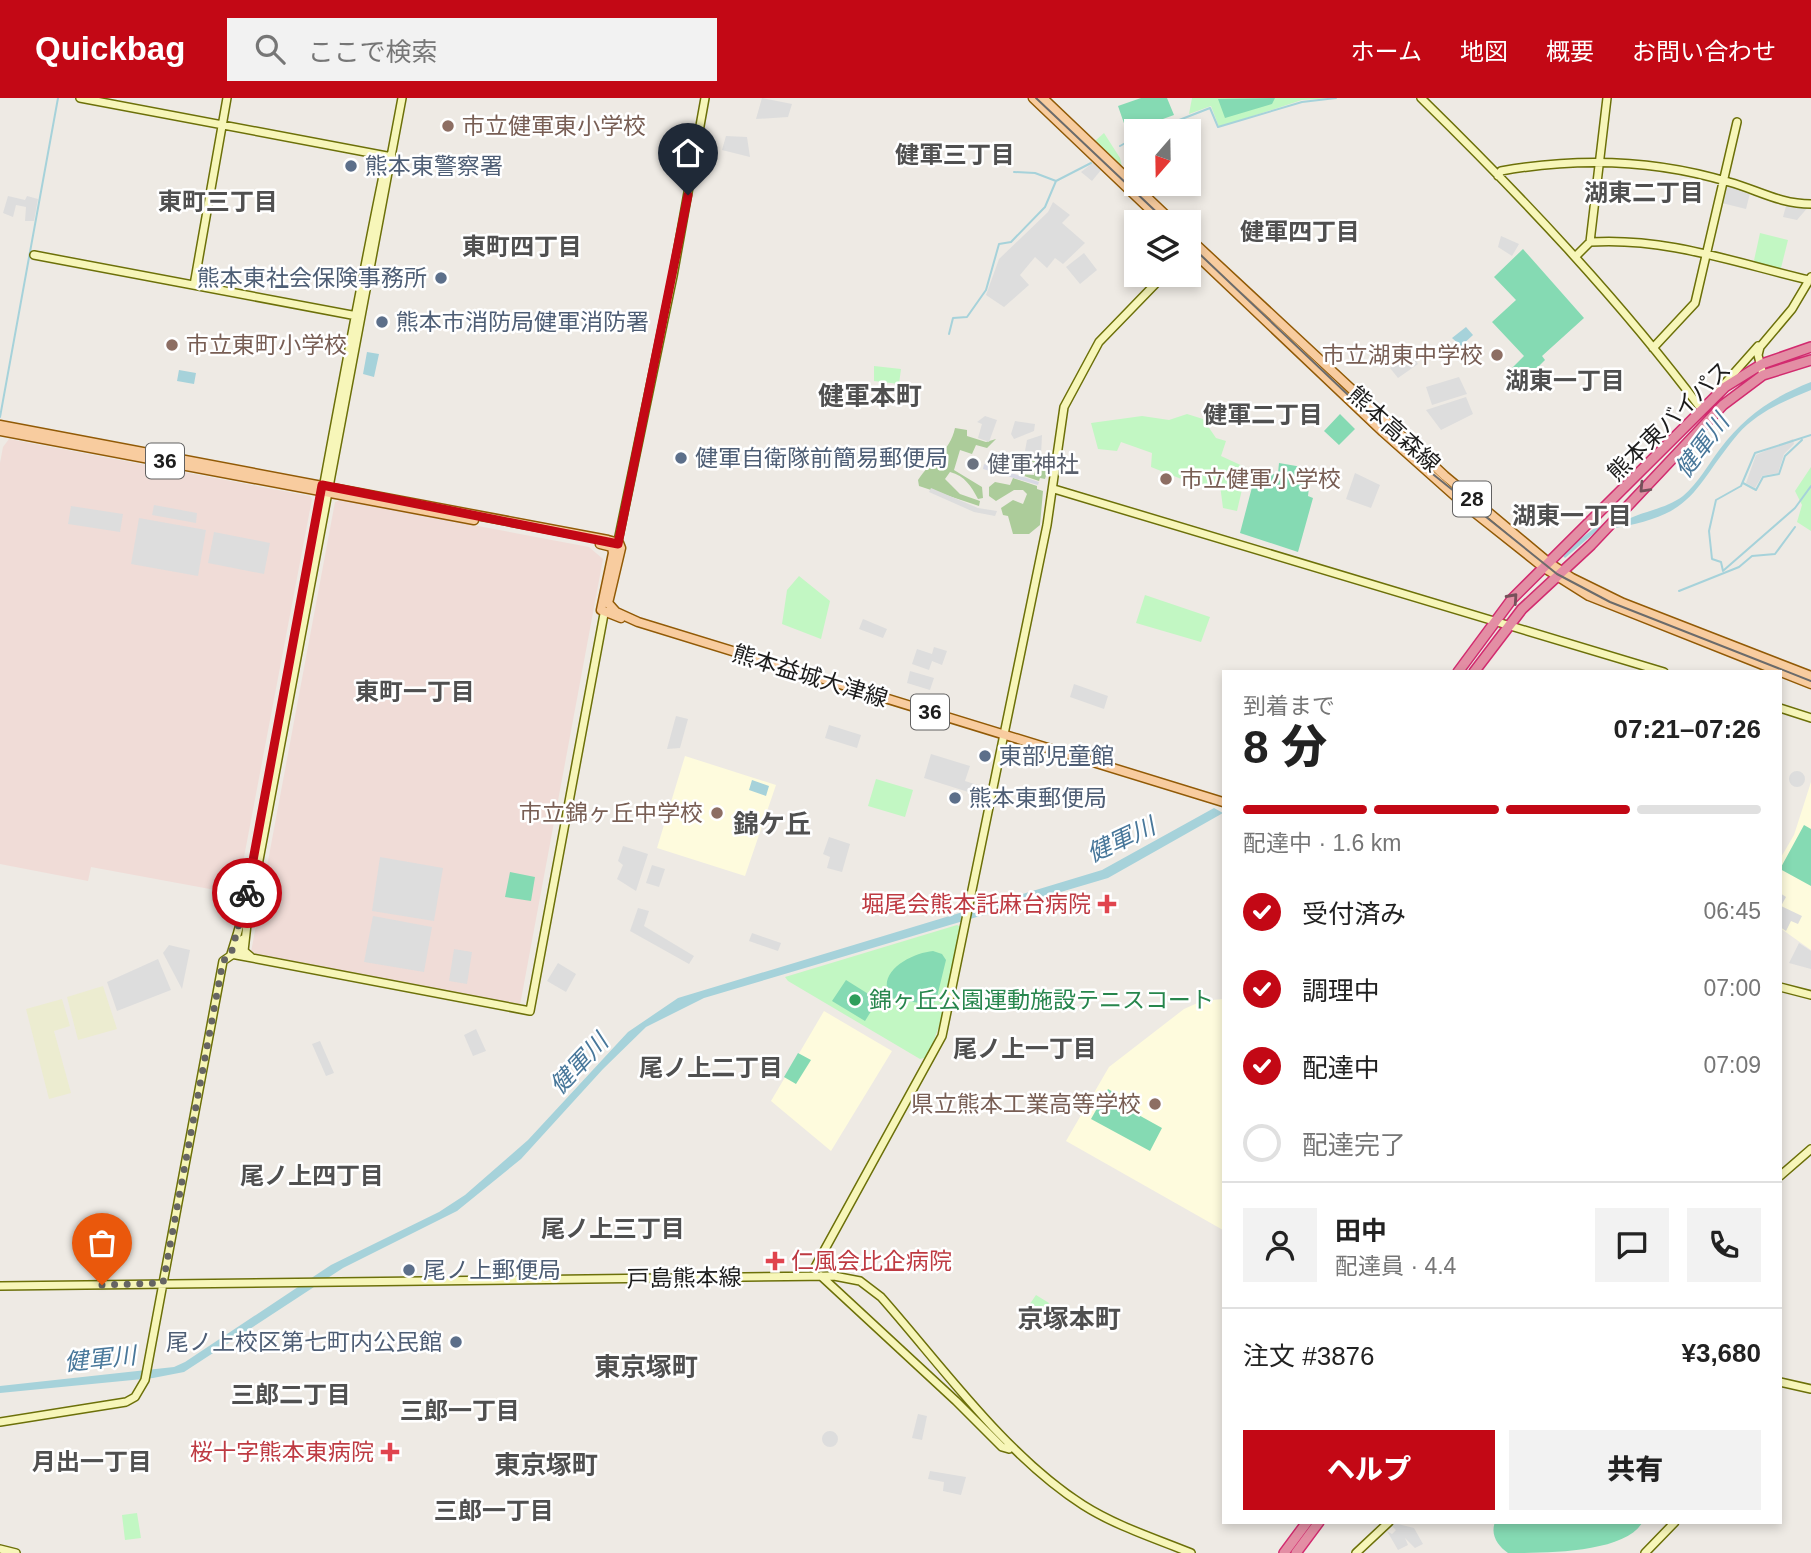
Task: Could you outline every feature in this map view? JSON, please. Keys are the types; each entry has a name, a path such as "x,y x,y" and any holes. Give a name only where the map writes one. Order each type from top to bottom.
{"highway":[{"name":"熊本東バイパス","path":"1459,670 1493,621 1546,564 1714,397 1762,364 1811,347"},
{"name":"熊本東バイパス","path":"1475,670 1509,625 1558,573 1591,545 1723,405 1763,375 1811,360"},
{"path":"1284,1553 1306,1524"},
{"path":"1296,1553 1318,1524"}],"main road":[{"path":"1033,98 1150,210"},
{"path":"1043,98 1160,210"},
{"name":"熊本高森線","path":"1201,249 1417,451 1546,564"},
{"name":"熊本高森線","path":"1201,259 1420,466 1558,573 1609,604 1776,670"},
{"name":"36","path":"0,425 607,545 612,547 612,552"},
{"name":"36","path":"0,431 619,540"},
{"path":"604,614 620,554 619,540"},
{"path":"604,614 601,607 612,552"},
{"name":"熊本高森線","path":"1558,573 1623,603 1811,676"},
{"name":"熊本益城大津線","path":"608,603 616,612 638,622"},
{"name":"熊本益城大津線","path":"604,614 1004,733 1222,802"},
{"name":"熊本高森線","path":"1782,673 1811,684"}],"street":[{"path":"80,98 389,157"},
{"path":"194,285 227,98"},
{"path":"251,957 244,951 247,925 400,98"},
{"path":"612,552 619,540 673,276 705,98"},
{"path":"1421,98 1575,257 1702,410"},
{"path":"1575,257 1590,242 1607,98"},
{"path":"1653,348 1695,303 1737,122"},
{"path":"1497,176 1501,171 1532,166 1599,160 1642,163 1724,181 1788,204 1811,204"},
{"path":"1590,242 1630,240 1668,245 1706,256 1810,278 1792,309 1714,397"},
{"path":"34,255 358,316"},
{"path":"814,1269 938,1047 947,1017 1054,489 1064,407 1098,342 1152,287"},
{"path":"1763,341 1758,351 1763,375"},
{"path":"231,954 241,925 326,489"},
{"path":"1054,489 1657,670"},
{"path":"231,954 530,1011 604,614"},
{"path":"1782,709 1811,718"},
{"path":"0,1422 127,1402 135,1397 145,1380 223,961 239,950 247,925"},
{"path":"1782,988 1811,995"},
{"path":"1782,1175 1811,1149"},
{"path":"821,1276 1002,1447 1009,1449 1011,1446"},
{"name":"戸島熊本線","path":"163,1283 821,1276 860,1281 873,1288 1011,1446 1084,1506 1191,1553"},
{"path":"0,1286 163,1283"},
{"path":"1782,1382 1811,1389"},
{"path":"1356,1553 1387,1524"},
{"path":"1645,1553 1673,1524"},
{"path":"0,1549 16,1553"}],"shaded area":[{"path":"762,98 792,104 788,117 756,119"},
{"path":"726,136 747,137 750,157 722,150"},
{"path":"1094,162 1101,170 1092,181 1081,172"},
{"path":"1727,183 1750,193 1746,209 1722,203"},
{"path":"8,196 25,200 27,196 38,199 34,221 25,221 26,207 16,205 13,217 3,213"},
{"path":"1053,202 1070,215 1062,223 1085,243 1063,264 1055,258 1047,268 1035,257 1020,275 1029,285 1004,307 986,295 999,259 1048,212"},
{"path":"1786,206 1809,206 1797,220 1783,217"},
{"path":"1501,236 1519,244 1512,256 1498,247"},
{"path":"1084,253 1097,270 1080,284 1066,267"},
{"path":"1412,354 1418,364 1398,378 1390,368"},
{"path":"1459,377 1467,394 1432,405 1426,387"},
{"path":"1466,397 1473,414 1441,430 1426,410"},
{"path":"985,416 997,420 989,442 978,438 982,424 977,422"},
{"path":"1015,421 1035,424 1034,431 1014,439 1011,434"},
{"path":"1042,435 1041,455 1025,451 1027,440"},
{"path":"9,439 310,496 312,499 237,894 91,867 88,881 0,864 0,463 3,447"},
{"path":"1793,439 1794,444 1784,454 1778,473 1762,476 1755,488 1746,483 1756,455"},
{"path":"984,464 1039,482 1038,485 983,469"},
{"path":"1355,473 1380,485 1371,508 1346,499"},
{"path":"931,488 978,508 997,511 995,516 974,512 929,492"},
{"path":"340,500 589,547 603,559 520,1005 254,955 251,952 335,502"},
{"path":"154,505 197,513 196,523 152,515"},
{"path":"71,506 123,514 120,532 68,524"},
{"path":"139,518 206,530 198,576 131,564"},
{"path":"214,532 270,543 264,574 208,563"},
{"path":"863,619 887,629 883,638 859,629"},
{"path":"934,647 947,651 942,665 932,661 929,670 912,664 917,649 932,654"},
{"path":"910,671 934,678 930,690 907,683"},
{"path":"1074,684 1108,696 1104,709 1070,697"},
{"path":"676,716 688,719 680,748 667,749"},
{"path":"829,725 861,735 857,748 825,738"},
{"path":"931,754 970,766 965,781 987,788 984,797 924,778"},
{"name":"市立錦ヶ丘中学校","path":"685,756 776,785 745,876 657,848"},
{"path":"1794,771 1800,771 1805,779 1803,785 1794,787 1789,782 1789,776"},
{"path":"1811,782 1811,950 1782,929 1782,856 1794,835"},
{"path":"829,837 850,844 842,872 827,868 830,857 823,854"},
{"path":"623,846 648,854 636,891 617,879 623,865 618,861"},
{"path":"380,857 443,868 434,921 372,911"},
{"path":"652,865 665,869 659,887 646,883"},
{"path":"1782,906 1802,916 1798,924 1791,921 1786,931 1782,928"},
{"path":"638,908 649,911 644,926 694,956 689,964 630,931"},
{"path":"373,916 432,927 424,972 364,962"},
{"path":"752,933 781,943 778,951 749,941"},
{"path":"1799,943 1811,951 1811,969 1789,963"},
{"path":"169,945 190,950 182,989 163,953"},
{"path":"454,949 472,952 467,984 449,981"},
{"path":"158,959 171,990 117,1011 107,982"},
{"path":"558,963 576,974 566,992 547,981"},
{"name":"県立熊本工業高等学校","path":"1222,999 1222,1229 1066,1141 1109,1067 1184,1009 1202,1001"},
{"path":"824,1011 892,1051 831,1151 771,1101"},
{"path":"476,1029 486,1051 473,1056 464,1035"},
{"path":"320,1041 334,1073 326,1076 312,1044"},
{"path":"918,1414 927,1416 922,1440 912,1438"},
{"path":"827,1431 833,1431 838,1439 836,1445 827,1447 822,1442 822,1436"},
{"path":"930,1471 966,1477 961,1495 943,1491 944,1482 928,1479"},
{"path":"1391,1525 1414,1528 1423,1544 1415,1548 1405,1538 1408,1545 1398,1550 1387,1531 1392,1534 1396,1530"}],"green space":[{"path":"1141,98 1167,98 1174,115 1163,119 1124,119 1124,123 1118,106"},
{"path":"1192,98 1333,98 1302,100 1219,127 1211,106 1189,114"},
{"path":"1275,98 1272,104 1225,118 1218,99"},
{"path":"1104,133 1120,158 1122,167 1095,141"},
{"path":"1760,233 1788,240 1780,272 1753,265"},
{"path":"1523,249 1584,318 1542,356 1545,360 1523,382 1510,370 1524,356 1492,322 1516,300 1494,277"},
{"path":"874,366 901,369 899,384 874,381"},
{"path":"1187,414 1203,419 1216,438 1226,441 1221,456 1247,468 1237,511 1223,508 1220,485 1194,484 1151,467 1152,453 1121,442 1117,451 1098,449 1091,423 1142,416 1169,420"},
{"path":"1340,414 1355,429 1339,445 1324,431"},
{"path":"955,428 967,430 967,436 986,442 996,439 987,448 976,445 972,454 960,450 954,470 982,487 983,498 978,499 960,476 950,472 945,479 960,494 980,501 979,506 919,486 918,480 945,450"},
{"path":"1023,452 1051,459 1045,479 1040,478 1039,481 1018,474 1034,475 1037,464 1022,457"},
{"path":"1279,463 1302,467 1301,477 1278,473"},
{"path":"1811,467 1811,531 1797,522 1802,505 1795,491"},
{"path":"1256,472 1310,479 1308,496 1313,498 1298,552 1240,533"},
{"path":"1013,478 1037,486 1037,489 1043,491 1040,525 1029,534 1013,534 1008,516 1003,515 1001,508 1013,500 1023,504 1027,494 1023,490 1014,490 996,501 989,496 989,487 995,482 1010,485"},
{"path":"799,576 830,601 821,639 782,624 787,590"},
{"path":"1145,595 1210,617 1201,642 1136,623"},
{"path":"876,779 913,790 905,817 868,806"},
{"path":"1804,825 1811,829 1811,886 1782,870"},
{"path":"510,872 535,877 531,901 505,897"},
{"path":"957,925 961,927 944,1012 928,1057 920,1059 785,977"},
{"path":"933,951 942,954 946,960 936,1001 930,1005 891,998 887,980 891,972 906,960"},
{"name":"錦ヶ丘公園運動施設テニスコート","path":"846,980 878,1000 865,1021 832,1001"},
{"path":"103,986 117,1029 78,1040 67,997"},
{"path":"62,999 70,1026 54,1031 71,1093 49,1099 26,1009"},
{"path":"798,1053 811,1060 796,1084 784,1077"},
{"path":"1108,1089 1129,1101 1126,1108 1162,1128 1150,1151 1091,1119"},
{"path":"1036,1295 1049,1303 1037,1325 1030,1320 1026,1324 1019,1320"},
{"path":"137,1513 141,1538 125,1540 122,1515"},
{"path":"1495,1524 1641,1524 1633,1533 1601,1546 1542,1553 1508,1553 1496,1540"}],"water":[{"path":"1466,327 1473,335 1461,346 1452,338"},
{"path":"367,352 379,354 374,377 363,374"},
{"path":"179,370 196,373 194,384 177,381"},
{"path":"1811,382 1811,390 1772,408 1746,426 1690,496 1678,507 1642,522 1615,528 1630,518 1683,496 1730,437 1750,417 1784,394"},
{"path":"1601,523 1599,529 1565,558 1561,554"},
{"path":"752,780 769,786 766,796 749,790"},
{"path":"1214,808 1222,812 1108,878 704,998 646,1027 603,1069 521,1159 457,1211 343,1268 184,1372 153,1378 0,1393 0,1386 174,1367 185,1362 331,1265 439,1212 465,1195 528,1140 628,1032 678,998 1102,870"}],"waterway":[{"path":"0,417 58,98"},
{"path":"1182,119 1210,108 1218,127 1302,102 1336,98"},
{"path":"1120,146 1124,144"},
{"path":"949,334 953,318 967,317 986,290 999,244 1011,242 1045,207 1056,181 1091,163"},
{"path":"1014,172 1035,173 1056,181"},
{"path":"1723,571 1721,562 1712,559 1709,531 1716,500 1741,486 1755,453 1811,435"},
{"path":"1743,483 1756,490 1763,477 1779,474 1785,456 1802,440"},
{"path":"1724,570 1795,508 1811,486"},
{"path":"1679,591 1739,567 1752,556 1775,554 1795,527"}],"tram line":[{"path":"1036,98 1154,210"},
{"path":"1201,255 1424,467 1557,574 1610,602 1811,681"}],"way so far":[{"path":"102,1285 163,1283 223,961 231,954 241,925 247,893"}],"place":[{"name":"市立健軍東小学校","path":"448,126"},
{"name":"熊本東警察署","path":"351,166"},
{"name":"熊本東社会保険事務所","path":"441,278"},
{"name":"熊本市消防局健軍消防署","path":"382,322"},
{"name":"市立東町小学校","path":"172,345"},
{"name":"市立湖東中学校","path":"1497,355"},
{"name":"健軍自衛隊前簡易郵便局","path":"681,458"},
{"name":"健軍神社","path":"973,464"},
{"name":"市立健軍小学校","path":"1166,479"},
{"name":"東部児童館","path":"985,756"},
{"name":"熊本東郵便局","path":"955,798"},
{"name":"市立錦ヶ丘中学校","path":"717,813"},
{"name":"堀尾会熊本託麻台病院","path":"1107,904"},
{"name":"錦ヶ丘公園運動施設テニスコート","path":"855,1000"},
{"name":"県立熊本工業高等学校","path":"1155,1104"},
{"name":"仁風会比企病院","path":"775,1261"},
{"name":"尾ノ上郵便局","path":"409,1270"},
{"name":"尾ノ上校区第七町内公民館","path":"456,1342"},
{"name":"桜十字熊本東病院","path":"390,1452"}],"district":[{"name":"健軍三丁目","path":"955,155"},
{"name":"湖東二丁目","path":"1644,193"},
{"name":"東町三丁目","path":"218,202"},
{"name":"健軍四丁目","path":"1300,232"},
{"name":"東町四丁目","path":"522,247"},
{"name":"湖東一丁目","path":"1565,381"},
{"name":"健軍本町","path":"870,396"},
{"name":"健軍二丁目","path":"1263,415"},
{"name":"湖東一丁目","path":"1572,516"},
{"name":"東町一丁目","path":"415,692"},
{"name":"錦ケ丘","path":"772,824"},
{"name":"尾ノ上一丁目","path":"1025,1049"},
{"name":"尾ノ上二丁目","path":"711,1068"},
{"name":"尾ノ上四丁目","path":"312,1176"},
{"name":"尾ノ上三丁目","path":"613,1229"},
{"name":"京塚本町","path":"1069,1319"},
{"name":"東京塚町","path":"646,1367"},
{"name":"三郎二丁目","path":"291,1395"},
{"name":"三郎一丁目","path":"460,1411"},
{"name":"月出一丁目","path":"92,1462"},
{"name":"東京塚町","path":"546,1465"},
{"name":"三郎一丁目","path":"494,1511"}],"route":[{"path":"247,893 322,485 618,544 688,195"}],"water label":[{"name":"健軍川","path":"1702,446"},
{"name":"健軍川","path":"1121,840"},
{"name":"健軍川","path":"579,1064"},
{"name":"健軍川","path":"100,1359"}]}
